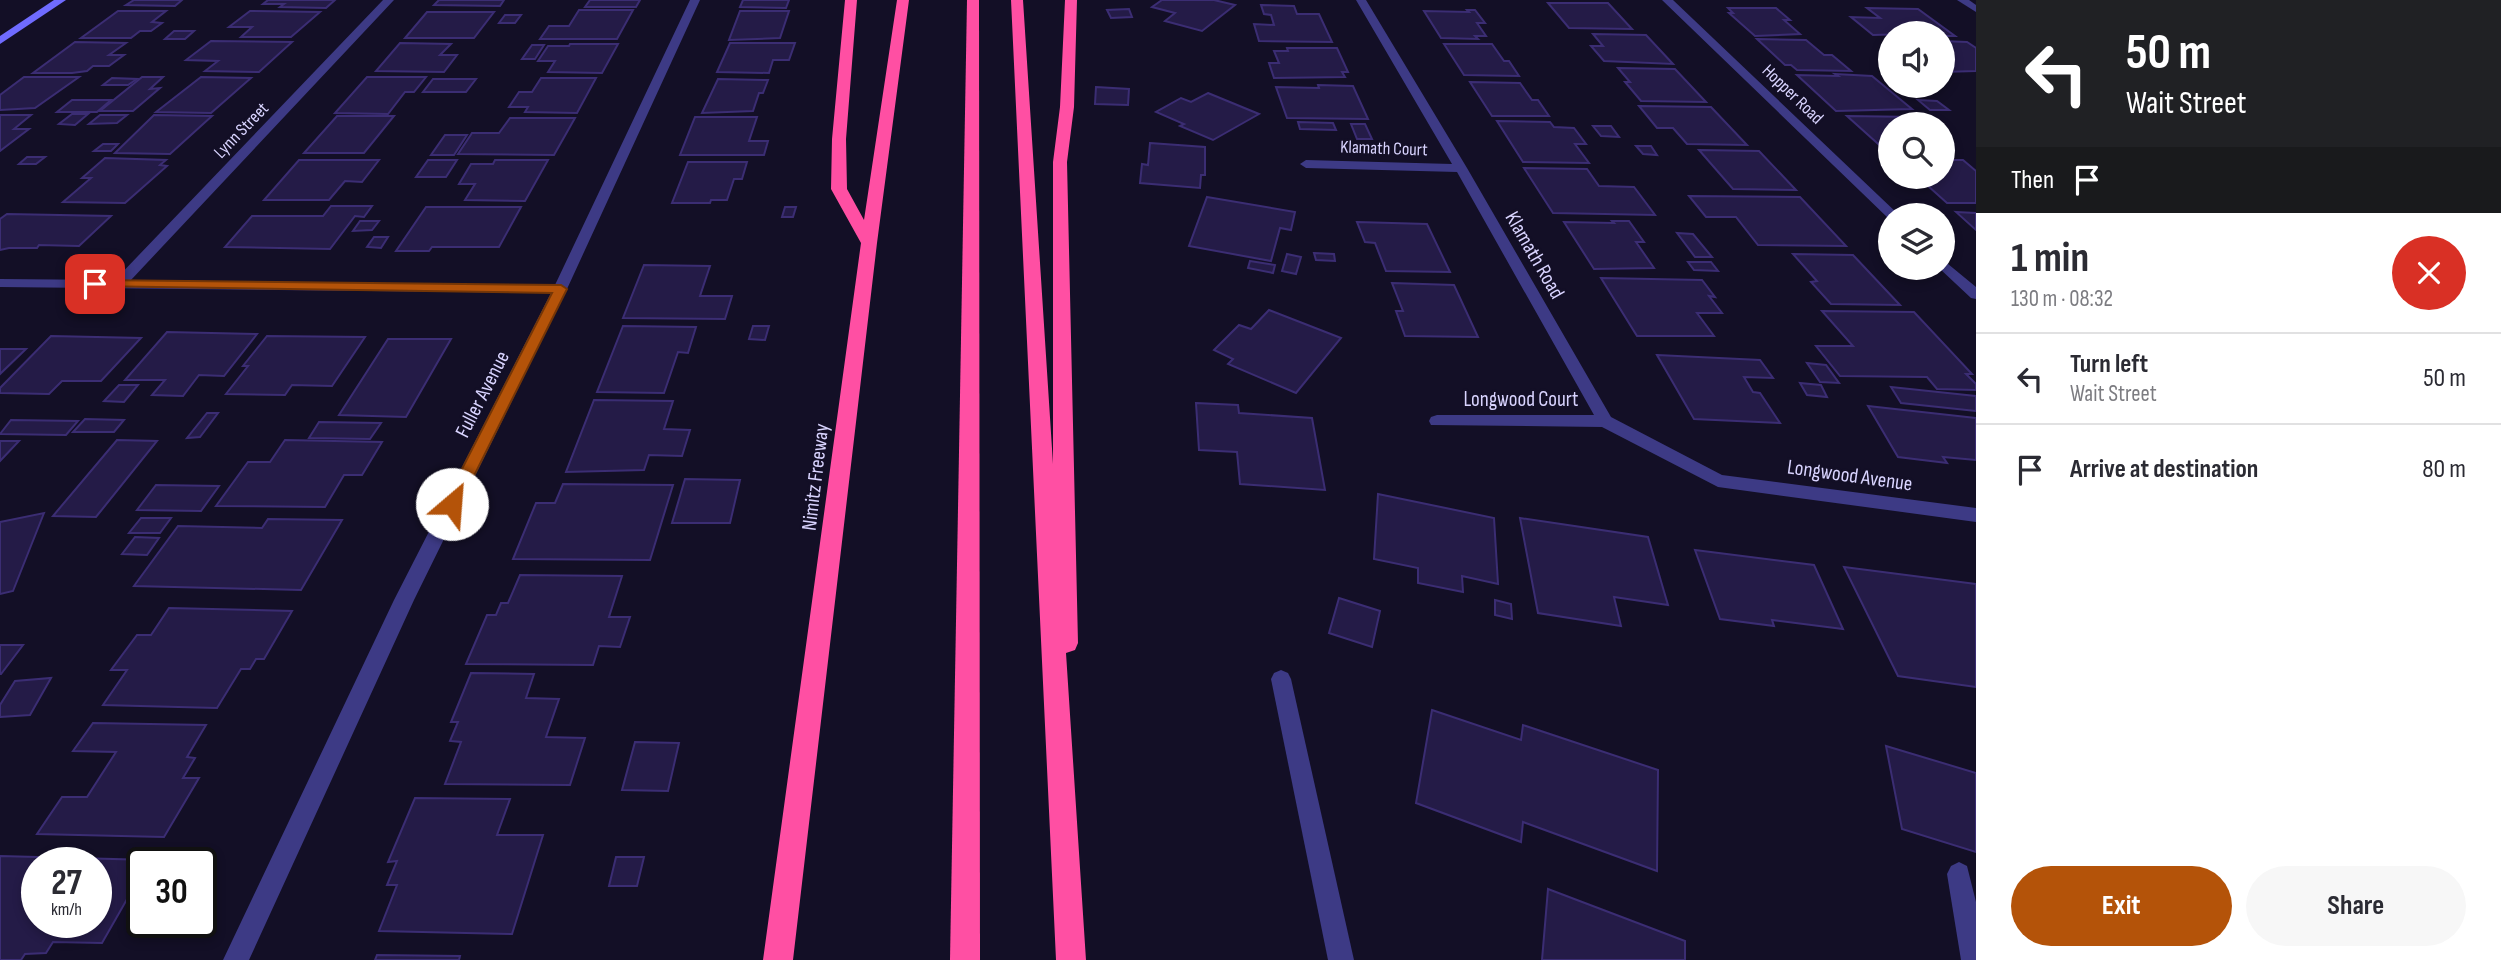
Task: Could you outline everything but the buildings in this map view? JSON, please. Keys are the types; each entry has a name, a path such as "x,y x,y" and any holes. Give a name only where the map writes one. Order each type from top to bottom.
{"highway":[{"path":"851,0 839,139 839,189 869,243"},
{"name":"Nimitz Freeway","path":"778,960 869,243 903,0"},
{"path":"965,960 973,0"},
{"path":"1017,0 1071,960"},
{"path":"1071,0 1067,107 1060,162 1071,960"}],"main road":[{"path":"0,41 61,0"}],"street":[{"name":"Lynn Street","path":"119,284 389,0"},
{"name":"Fuller Avenue","path":"236,960 404,600 561,289 695,0"},
{"name":"Klamath Road","path":"1361,0 1461,168 1605,421"},
{"name":"Hopper Road","path":"1667,0 1879,203"},
{"path":"1962,0 1976,9"},
{"name":"Klamath Court","path":"1306,164 1461,168"},
{"path":"1955,275 1976,295"},
{"path":"0,284 561,289"},
{"name":"Longwood Court","path":"1437,421 1605,421"},
{"name":"Longwood Avenue","path":"1605,421 1718,481 1976,515"},
{"path":"1280,680 1341,960"},
{"path":"1959,874 1975,960"}],"route":[{"path":"95,284 561,289 452,504"}]}
